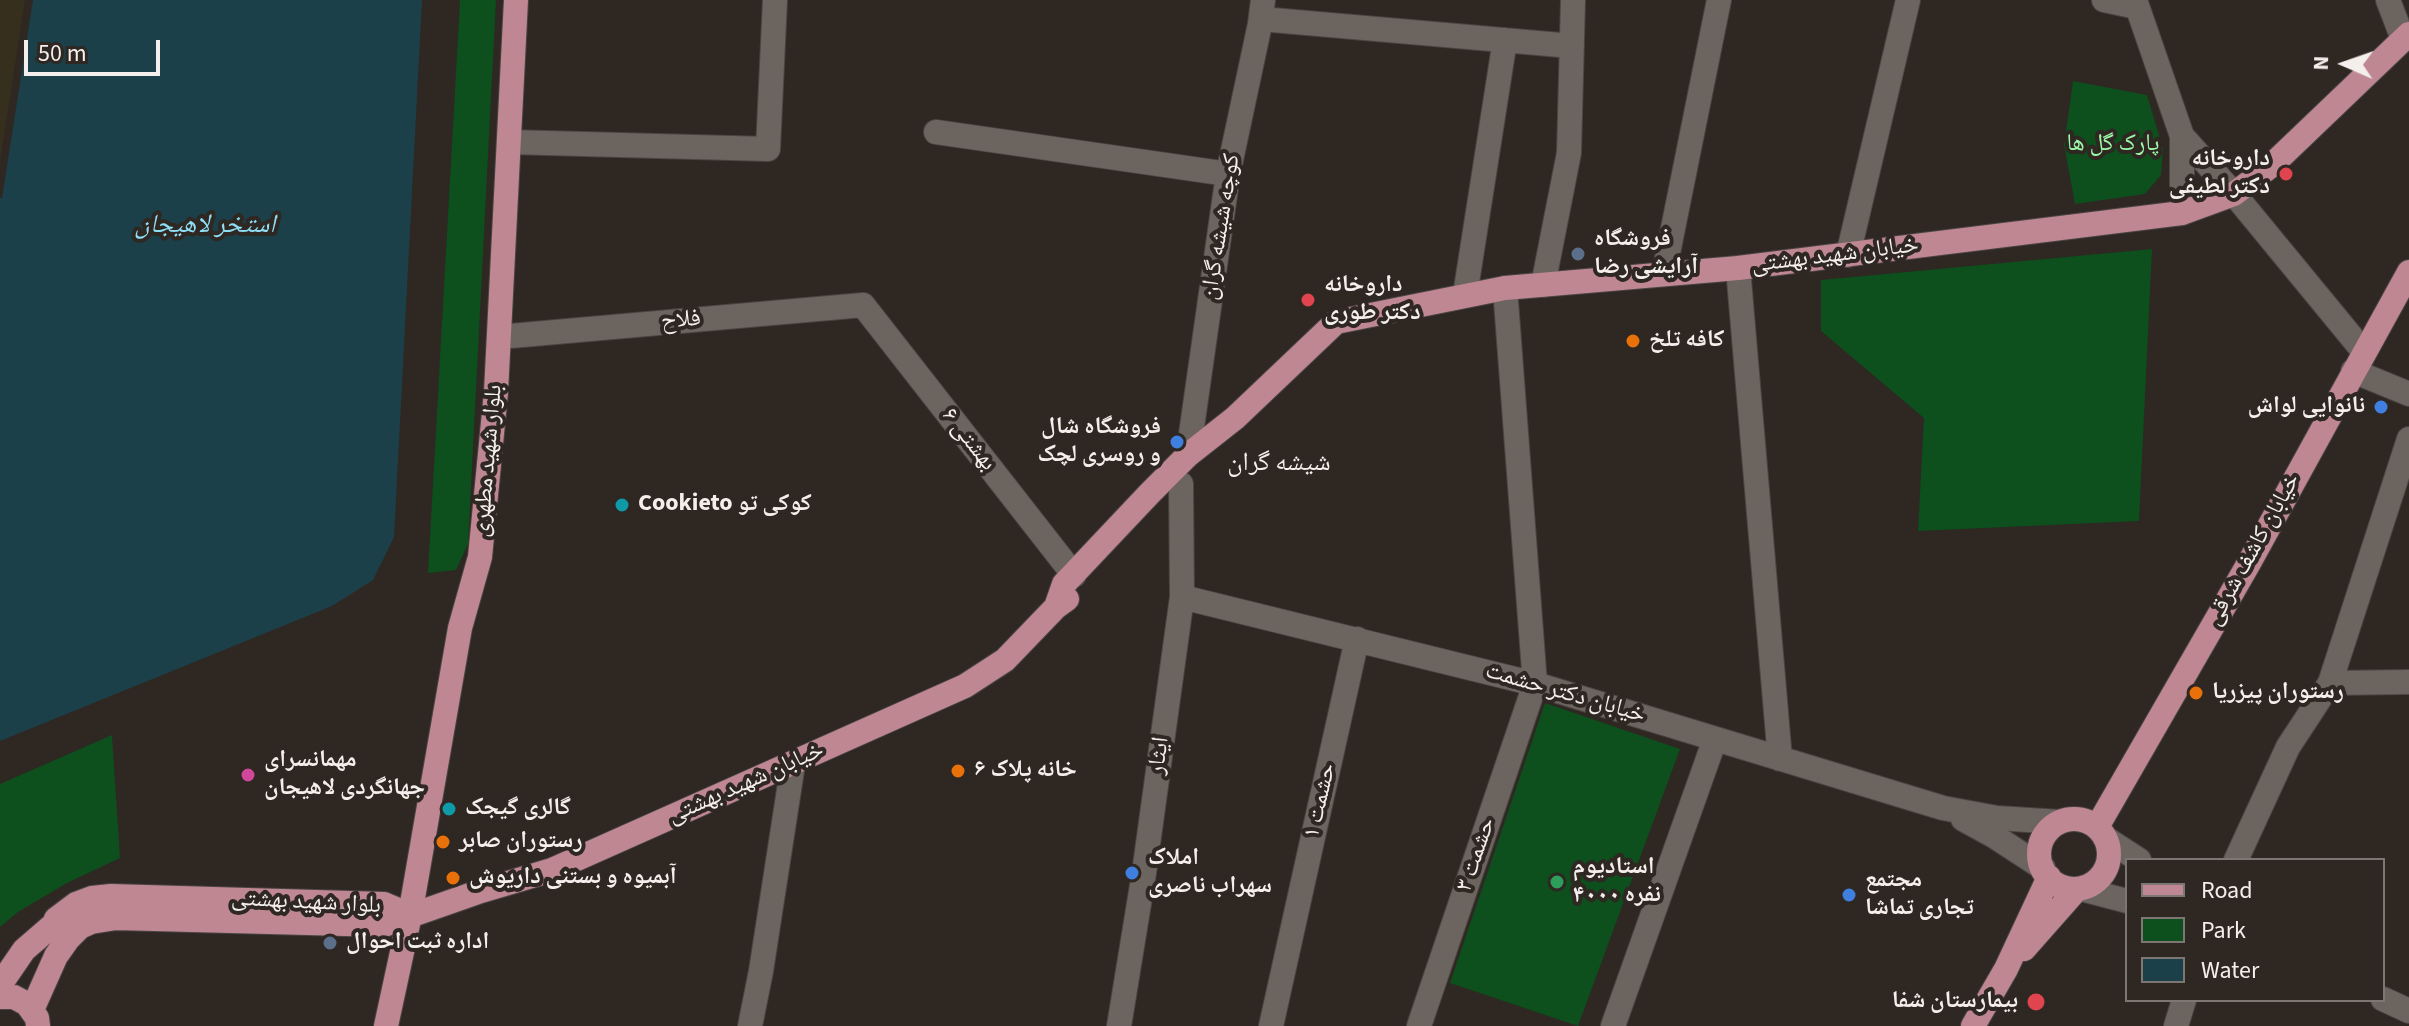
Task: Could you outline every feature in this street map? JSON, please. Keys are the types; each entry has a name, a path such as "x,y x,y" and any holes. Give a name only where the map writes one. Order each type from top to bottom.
{"main road":[{"name":"بلوار شهید مطهری","path":"386,1026 410,915 460,628 480,557 496,392 516,0"},
{"name":"خیابان شهید بهشتی","path":"1056,607 1064,584 1188,455 1235,418 1336,322 1505,288 1738,268 2182,213 2234,194 2272,165 2406,36"},
{"name":"خیابان کاشف شرقی","path":"2101,832 2409,272"},
{"name":"خیابان شهید بهشتی","path":"410,915 552,870 965,686 1005,660 1056,607 1076,593 1181,484 1235,418"},
{"path":"2006,969 2079,889 2100,878 2106,869 2109,859 2101,832 2085,821 2072,819 2060,822 2044,837 2040,858 2046,873 2057,884 2079,889"},
{"path":"1973,1026 2006,969 2046,873"},
{"name":"بلوار شهید بهشتی","path":"0,985 24,950 56,919 76,904 92,898 135,896 384,904 410,915"},
{"name":"بلوار شهید بهشتی","path":"35,1018 48,973 68,939 80,927 103,919 384,925 410,915"},
{"path":"0,997 14,997 35,1018"}],"street":[{"path":"509,142 768,149 775,0"},
{"path":"1543,285 1569,153 1573,0"},
{"path":"1664,273 1719,0"},
{"path":"1848,255 1908,0"},
{"path":"2104,0 2136,4 2182,136 2182,213"},
{"path":"2388,0 2406,36"},
{"path":"1262,9 1572,46"},
{"name":"کوچه شیشه گران","path":"1188,455 1228,174 1262,9"},
{"path":"1465,295 1505,40"},
{"path":"936,132 1228,174"},
{"path":"2182,136 2234,194 2358,361 2409,394"},
{"path":"1738,268 1780,759"},
{"path":"1505,288 1535,684"},
{"name":"فلاح","path":"499,337 863,305"},
{"name":"بهشتی ۶","path":"863,305 1074,575"},
{"path":"2237,858 2288,747 2330,683 2409,439"},
{"name":"ایثار","path":"1119,1026 1144,873 1182,597 1181,484"},
{"name":"خیابان دکتر حشمت","path":"1182,597 1535,684 1943,808"},
{"name":"حشمت ۱","path":"1271,1026 1357,639"},
{"path":"2330,683 2409,682"},
{"name":"حشمت ۳","path":"1419,1026 1535,684"},
{"path":"1613,1026 1715,739"},
{"path":"750,1026 793,764"},
{"path":"1943,808 1997,818 2060,822"},
{"path":"1943,808 1994,836 2046,873"},
{"path":"2101,832 2136,858"},
{"path":"2079,889 2125,900"},
{"path":"2385,1000 2409,1011"},
{"path":"2176,1026 2183,1002"}],"shaded area":[{"path":"0,0 25,0 0,162"}],"green space":[{"path":"460,0 496,0 468,544 456,570 428,573"},
{"name":"پارک گل ها","path":"2073,81 2147,95 2163,149 2161,175 2145,194 2075,204 2064,145"},
{"path":"2152,249 2139,521 1918,531 1924,418 1821,331 1821,280"},
{"name":"استادیوم ۴۰۰۰ نفره","path":"1545,703 1680,749 1578,1026 1450,983"},
{"path":"112,735 120,858 67,883 18,912 0,927 0,784"}],"water":[{"name":"استخر لاهیجان","path":"33,0 422,0 394,537 373,580 332,606 0,741 0,198"}],"place":[{"name":"داروخانه دکتر لطیفی","path":"2286,174"},
{"name":"فروشگاه آرایشی رضا","path":"1578,254"},
{"name":"داروخانه دکتر طوری","path":"1308,300"},
{"name":"کافه تلخ","path":"1633,341"},
{"name":"نانوایی لواش","path":"2381,407"},
{"name":"فروشگاه شال و روسری لچک","path":"1177,442"},
{"name":"Cookieto کوکی تو","path":"622,505"},
{"name":"رستوران پیزریا","path":"2196,693"},
{"name":"خانه پلاک ۶","path":"958,771"},
{"name":"مهمانسرای جهانگردی لاهیجان","path":"248,775"},
{"name":"گالری گیجک","path":"449,809"},
{"name":"رستوران صابر","path":"443,842"},
{"name":"املاک سهراب ناصری","path":"1132,873"},
{"name":"آبمیوه و بستنی داریوش","path":"453,878"},
{"name":"استادیوم ۴۰۰۰ نفره","path":"1557,882"},
{"name":"مجتمع تجاری تماشا","path":"1849,895"},
{"name":"اداره ثبت احوال","path":"330,943"},
{"name":"بیمارستان شفا","path":"2036,1002"}],"district":[{"name":"شیشه گران","path":"1279,464"}]}
